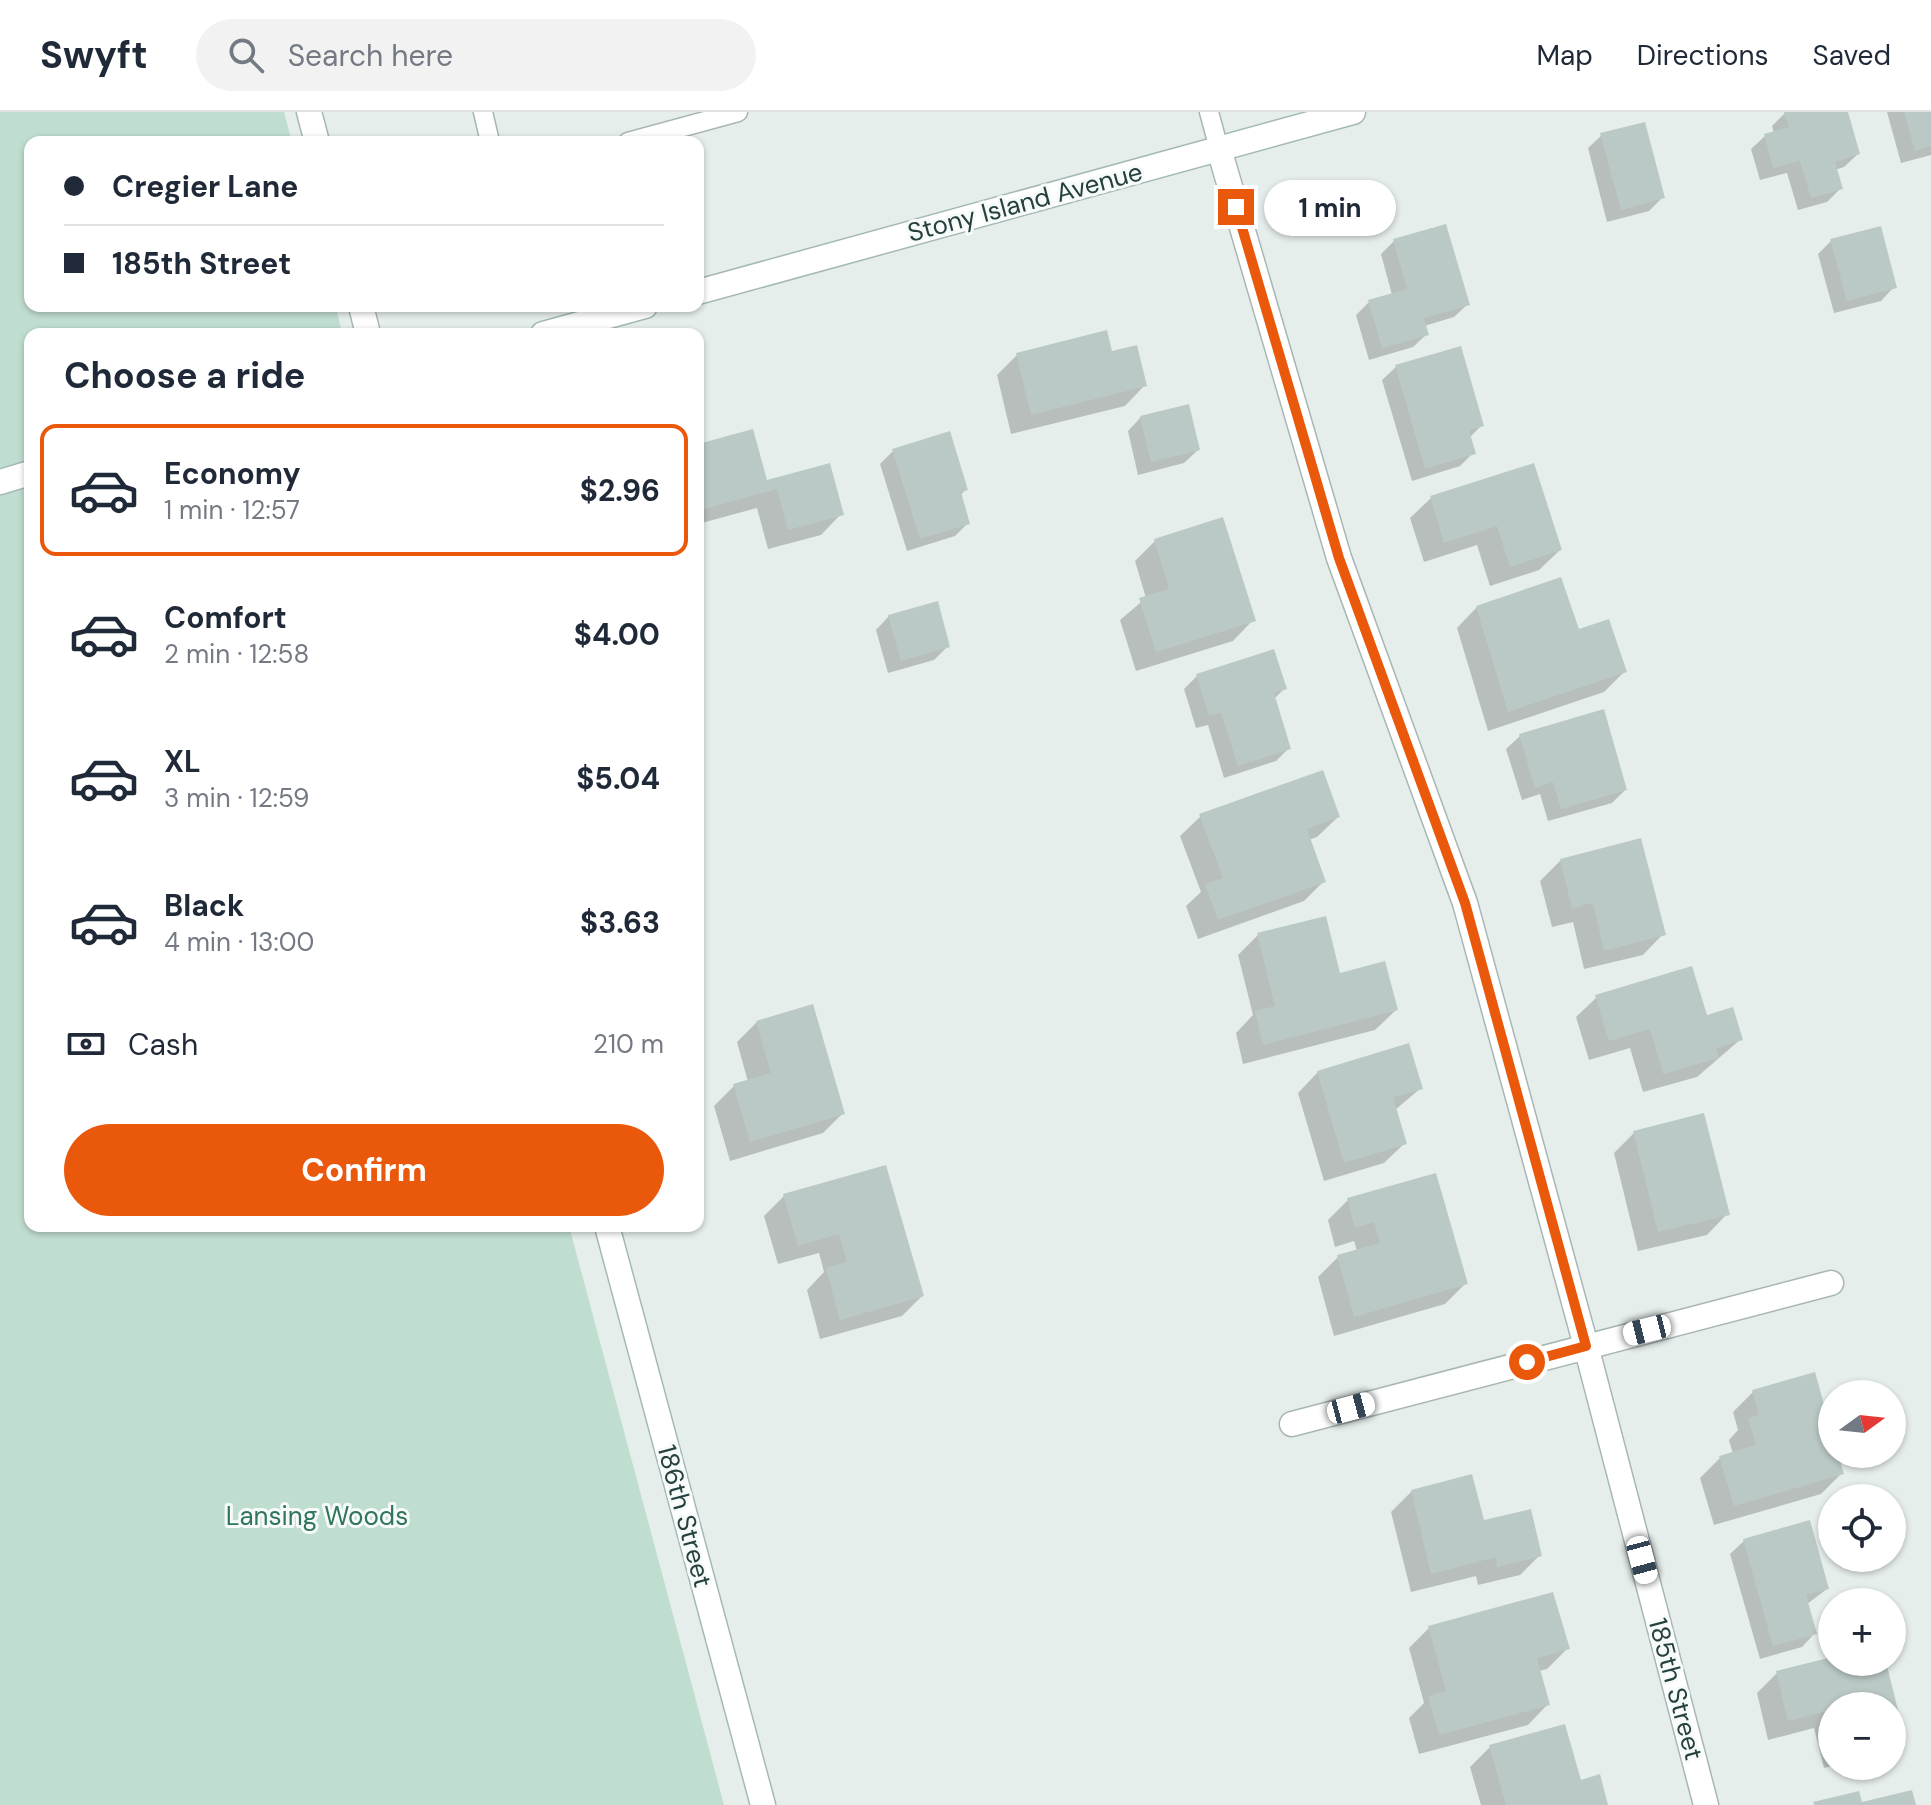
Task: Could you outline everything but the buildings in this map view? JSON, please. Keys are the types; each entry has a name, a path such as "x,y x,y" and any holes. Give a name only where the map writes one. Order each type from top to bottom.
{"street":[{"path":"309,112 315,136"},
{"name":"Stony Island Avenue","path":"704,290 1353,112"},
{"name":"185th Street","path":"1219,149 1339,558 1465,903 1586,1346 1706,1805"},
{"path":"565,328 623,312"},
{"path":"0,482 24,475"},
{"name":"186th Street","path":"609,1232 763,1805"},
{"path":"1292,1424 1831,1283"}],"lane":[{"path":"483,112 489,136"},
{"path":"650,136 738,112"},
{"path":"1209,112 1219,149"}],"green space":[{"name":"Lansing Woods","path":"0,112 284,112 290,136 24,136 24,312 337,312 341,328 24,328 24,1232 571,1232 724,1805 0,1805"}],"route":[{"path":"1236,207 1339,558 1465,903 1586,1346 1527,1362"}]}
